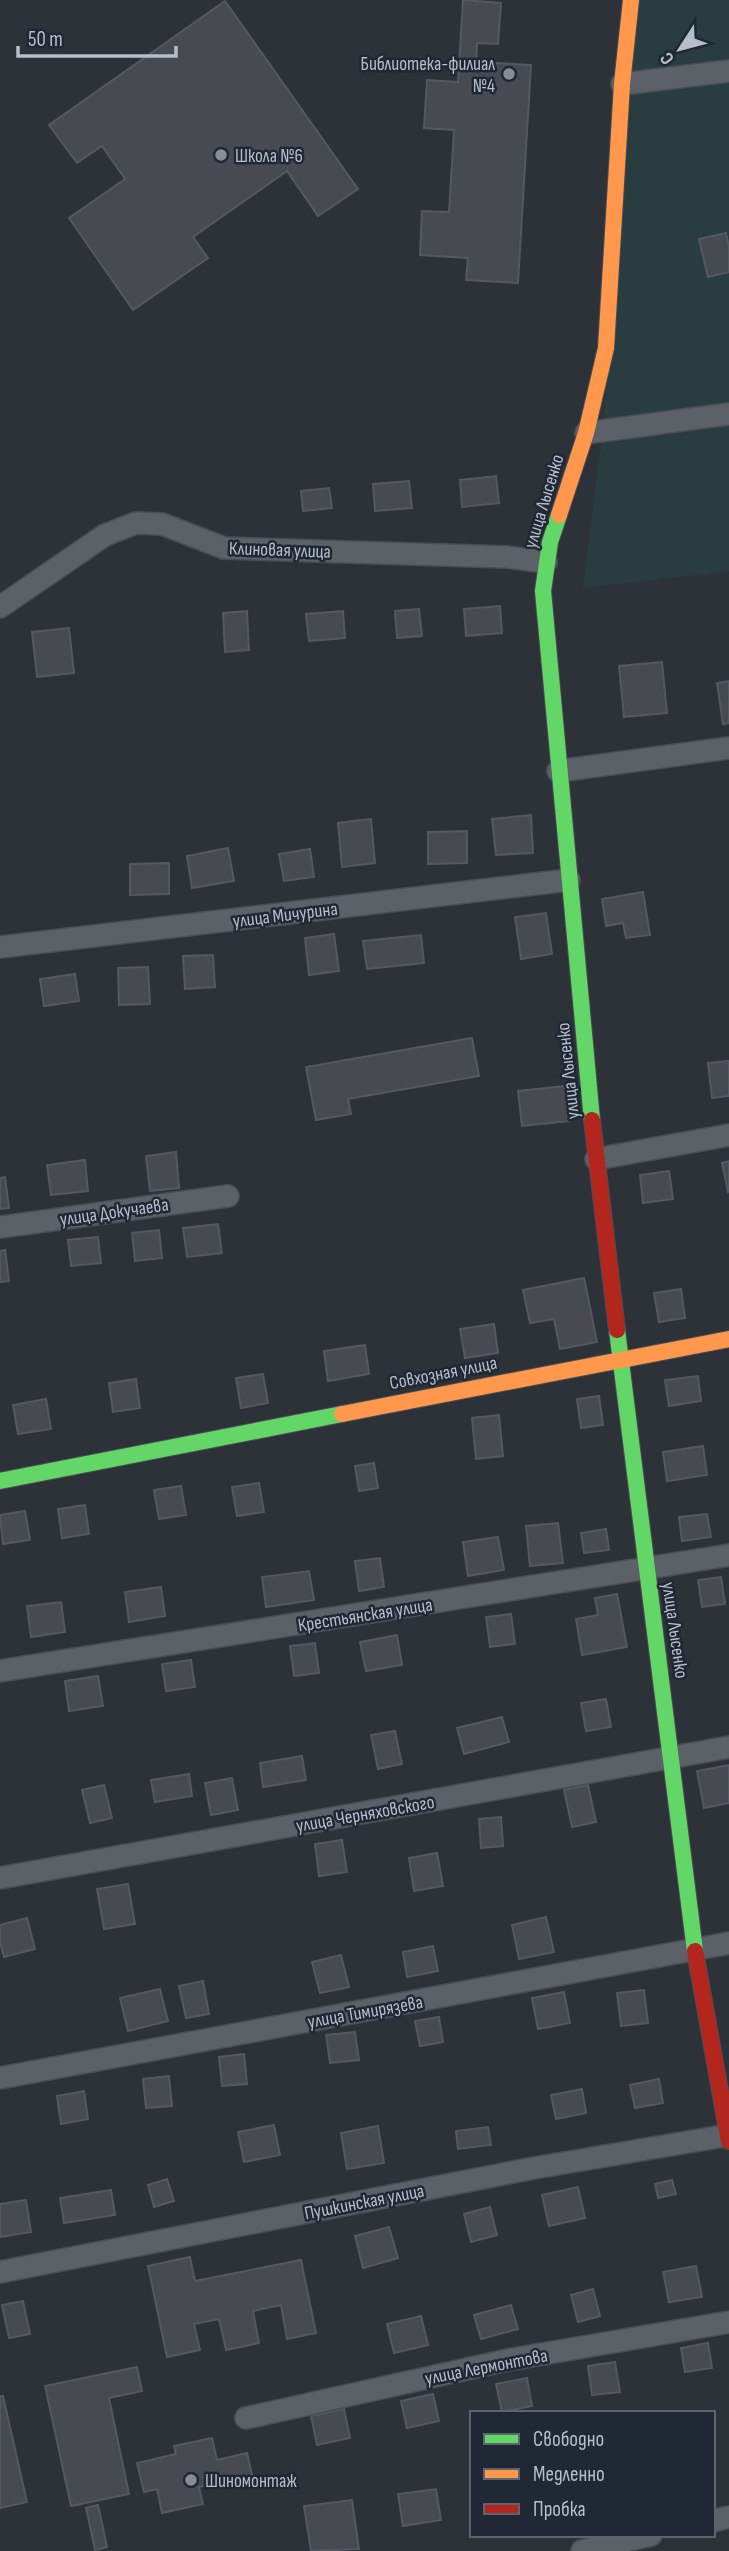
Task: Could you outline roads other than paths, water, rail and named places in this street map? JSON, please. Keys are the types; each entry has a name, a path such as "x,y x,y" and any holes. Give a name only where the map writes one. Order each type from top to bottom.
{"street":[{"name":"улица Лысенко","path":"631,0 622,84 606,348 586,433 550,542 543,591 596,1158 695,1949 729,2141"},
{"path":"622,84 729,71"},
{"path":"586,433 729,414"},
{"name":"Клиновая улица","path":"0,607 105,535 136,523 162,524 224,548 506,557 546,562"},
{"path":"558,771 729,748"},
{"name":"улица Мичурина","path":"0,947 569,880"},
{"path":"596,1158 729,1135"},
{"name":"улица Докучаева","path":"0,1227 228,1196"},
{"name":"Совхозная улица","path":"0,1481 620,1358 729,1339"},
{"name":"Крестьянская улица","path":"0,1671 729,1555"},
{"name":"улица Черняховского","path":"0,1878 729,1747"},
{"name":"улица Тимирязева","path":"0,2078 729,1943"},
{"name":"Пушкинская улица","path":"0,2272 534,2168 729,2135"},
{"name":"улица Лермонтова","path":"246,2418 508,2360 729,2322"},
{"path":"582,2551 642,2537"}],"place":[{"name":"Библиотека-филиал №4","path":"509,74"},
{"name":"Школа №6","path":"221,155"},
{"name":"Шиномонтаж","path":"191,2480"}]}
